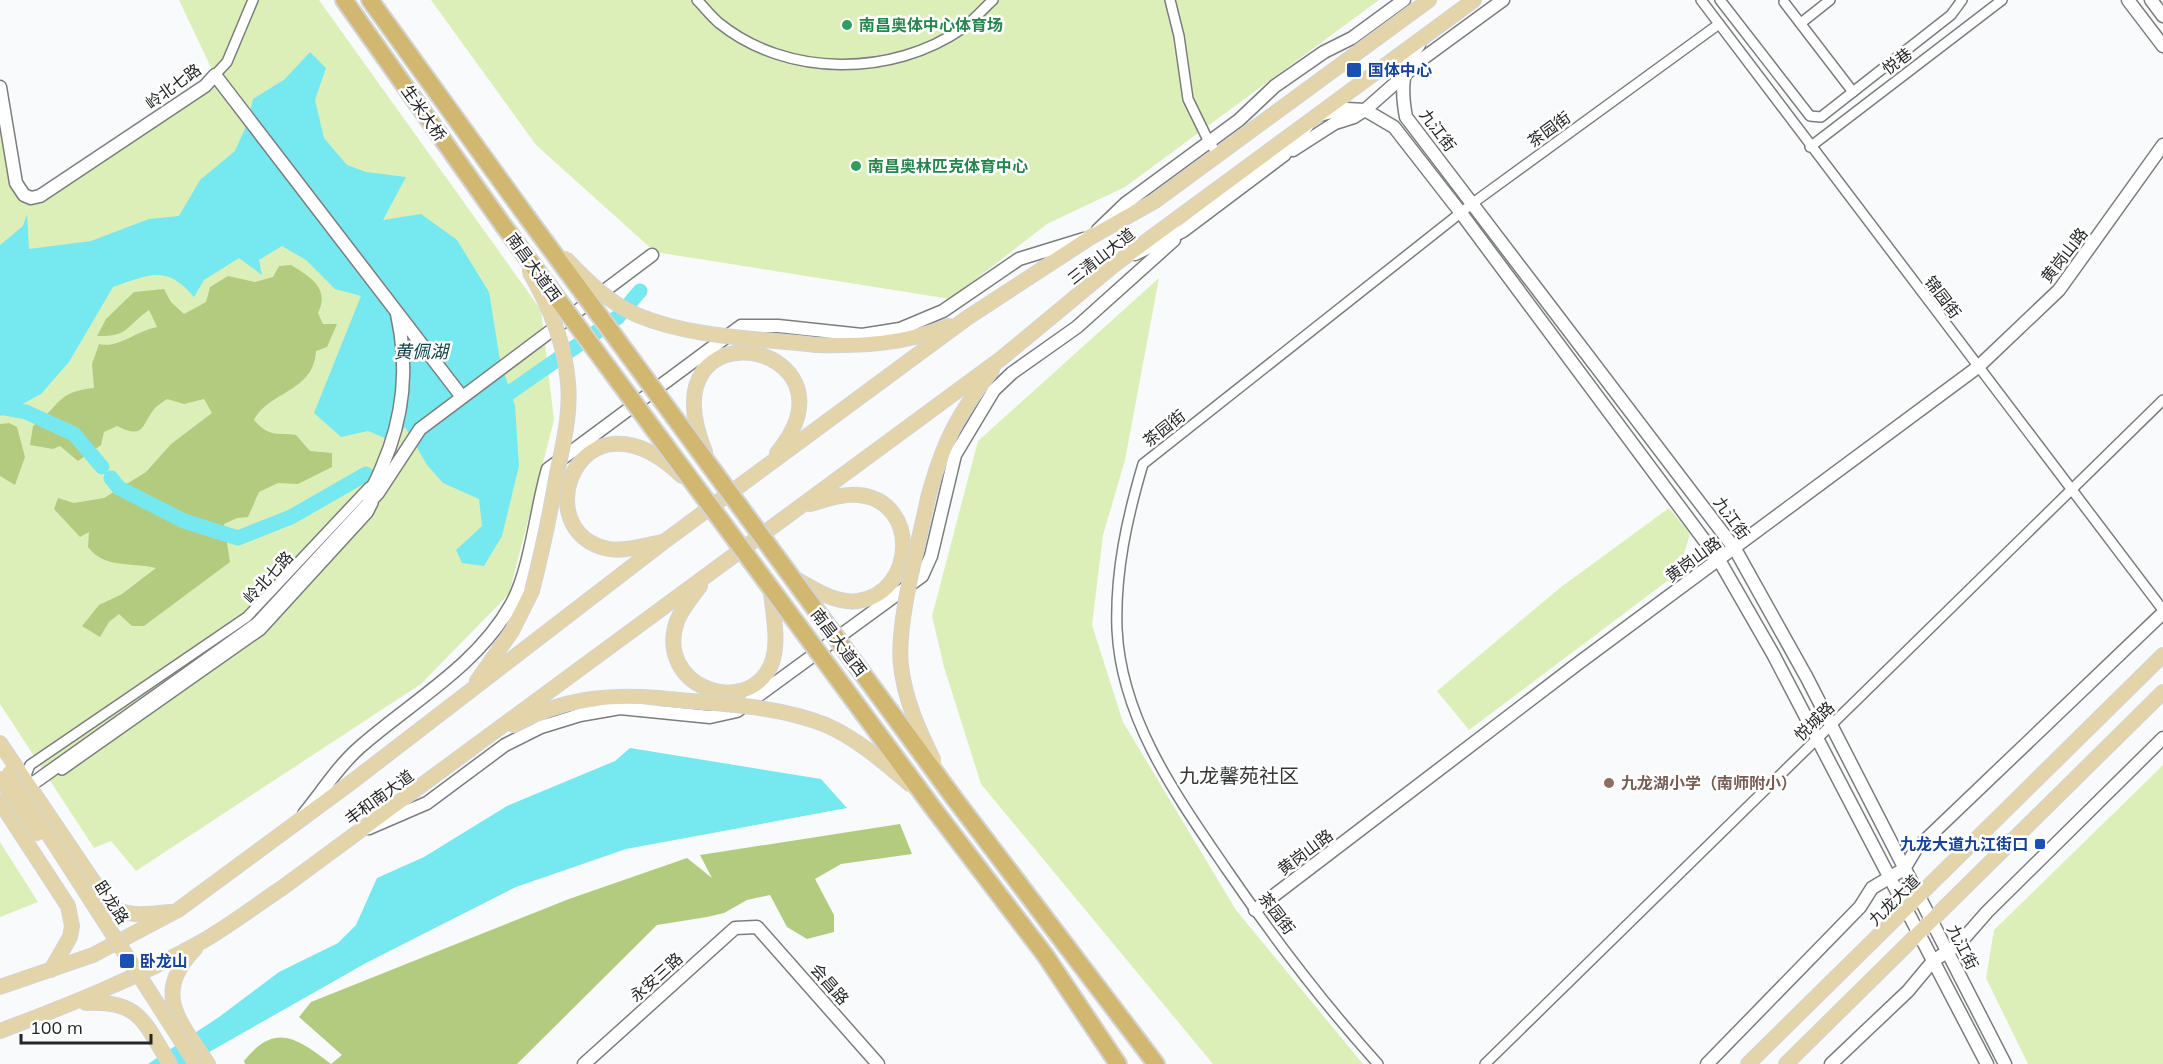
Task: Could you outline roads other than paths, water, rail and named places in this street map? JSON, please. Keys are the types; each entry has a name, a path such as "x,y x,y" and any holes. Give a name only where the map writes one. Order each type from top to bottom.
{"highway":[{"name":"生米大桥","path":"344,0 503,225"},
{"name":"生米大桥","path":"370,0 527,217"},
{"name":"南昌大道西","path":"527,217 950,791 1156,1064"},
{"name":"南昌大道西","path":"503,225 771,592 1045,954 1118,1064"}],"main road":[{"name":"三清山大道","path":"719,502 968,318 1091,237 1155,201 1429,0"},
{"name":"三清山大道","path":"751,544 1002,358 1114,265 1474,0"},
{"path":"527,217 578,272 604,295 637,315 689,330 816,345 859,346 908,340 968,318"},
{"path":"470,692 512,631 531,591 544,546 568,419 569,385 565,357 554,321 537,285 503,225"},
{"path":"713,471 697,431 693,410 694,394 709,366 732,352 766,354 790,374 796,388 798,411 787,441 764,469"},
{"path":"950,791 917,727 906,694 900,663 907,599 928,498 940,455 959,416 1002,358"},
{"path":"665,542 609,549 583,536 573,524 566,502 572,475 579,462 605,444 626,442 668,463 698,491"},
{"path":"790,575 823,594 840,600 858,601 885,588 904,558 904,543 891,510 876,499 858,494 800,507"},
{"name":"丰和南大道","path":"0,987 119,943 178,910 719,502"},
{"name":"丰和南大道","path":"0,1031 75,1003 203,941 354,835 751,544"},
{"path":"709,575 677,620 673,646 682,672 705,688 720,692 734,692 765,676 771,664 775,645 771,592"},
{"name":"九龙大道","path":"1748,1064 1906,911 2163,655"},
{"path":"1786,1064 2163,692"},
{"path":"465,753 522,721 572,701 624,695 658,698 783,713 828,726 877,757 925,798"},
{"name":"卧龙路","path":"0,743 110,906 120,912 142,915 178,910"},
{"name":"卧龙路","path":"0,760 3,776 186,1064"},
{"name":"卧龙路","path":"3,776 119,943 196,1064"},
{"path":"0,802 68,906 72,926 70,937 51,970"},
{"path":"203,941 183,962 174,979 171,993 173,1009 208,1064"},
{"path":"75,1003 106,1002 125,1005 140,1017 170,1064"}],"street":[{"path":"215,75 227,62 253,0"},
{"path":"697,0 720,24 765,50 815,64 867,64 918,52 964,28 993,0"},
{"path":"1170,0 1179,36 1188,99 1218,155"},
{"path":"302,817 357,749 458,668 494,633 513,603 525,570 548,469 741,326 778,326 862,335 900,329 944,311 1018,259 1091,237 1126,203 1208,140 1239,120 1283,81 1324,52 1352,38 1404,0"},
{"path":"354,835 427,803 505,745 541,727 580,715 621,708 710,717 723,716 737,711 922,576 930,556 954,455 994,390 1012,373 1077,327 1183,231 1284,155 1335,123 1354,117 1365,110 1425,57 1503,0"},
{"name":"锦园街","path":"1701,0 2163,612"},
{"path":"1720,0 1810,116 1821,117 1951,15 1962,0"},
{"path":"1801,23 1830,0"},
{"name":"悦巷","path":"1810,147 2002,0"},
{"path":"2128,0 2163,46"},
{"path":"2151,0 2163,16"},
{"path":"1784,2 1853,92"},
{"name":"茶园街","path":"1378,1064 1350,1033 1255,910 1170,786 1143,730 1126,682 1118,631 1119,573 1126,519 1139,475 1143,464 1473,203 1719,24"},
{"name":"九江街","path":"1430,33 1411,54 1404,76 1402,95 1406,117 1735,549 1802,668 2005,1064"},
{"name":"岭北七路","path":"0,87 16,183 24,195 31,198 40,196 205,86 215,75 462,397"},
{"path":"1284,155 1316,115 1346,109 1365,110"},
{"name":"九江街","path":"1365,110 1394,127 1461,213 1719,560 1773,654 1987,1064"},
{"name":"黄岗山路","path":"1255,910 1978,367 2059,290 2163,146"},
{"path":"1114,265 1183,231"},
{"path":"26,784 257,624 377,487 420,429 652,255"},
{"name":"岭北七路","path":"377,487 396,426 405,376 403,344 396,310"},
{"name":"悦城路","path":"1485,1064 2163,400"},
{"path":"1707,1064 1860,907 1872,888 1904,868 1916,849 2163,612"},
{"path":"1831,1064 1908,991 1933,961 1959,944 1987,912 2163,738"},
{"name":"永安三路","path":"584,1064 735,928 757,927"},
{"name":"会昌路","path":"757,927 878,1064"}],"water":[{"name":"黄佩湖","path":"310,52 326,68 315,100 324,138 347,165 366,172 406,177 383,220 421,214 457,240 489,292 500,360 515,406 519,466 502,536 484,566 462,563 456,550 482,526 479,499 443,483 427,465 405,427 395,442 368,431 341,437 314,413 361,296 335,289 306,260 282,246 259,260 262,275 239,258 204,280 194,297 175,280 166,276 147,276 113,287 69,362 41,394 0,416 0,245 23,226 27,214 29,249 91,241 149,219 179,216 200,180 235,151 247,124 253,99 285,79"},
{"path":"630,748 821,779 847,808 626,849 516,887 366,963 188,1064 148,1064 219,1017 279,972 338,943 356,925 377,878 424,857 507,806 615,761"}],"waterway":[{"path":"495,403 618,317 640,291"},
{"path":"0,407 26,412 74,434 102,467"},
{"path":"111,478 119,488 184,521 238,538 291,517 366,474"}],"place":[{"name":"南昌奥体中心体育场","path":"847,25"},
{"name":"国体中心","path":"1354,70"},
{"name":"南昌奥林匹克体育中心","path":"856,166"},
{"name":"九龙湖小学（南师附小）","path":"1609,783"},
{"name":"九龙大道九江街口","path":"2040,844"},
{"name":"卧龙山","path":"127,961"}],"district":[{"name":"九龙馨苑社区","path":"1239,775"}]}
